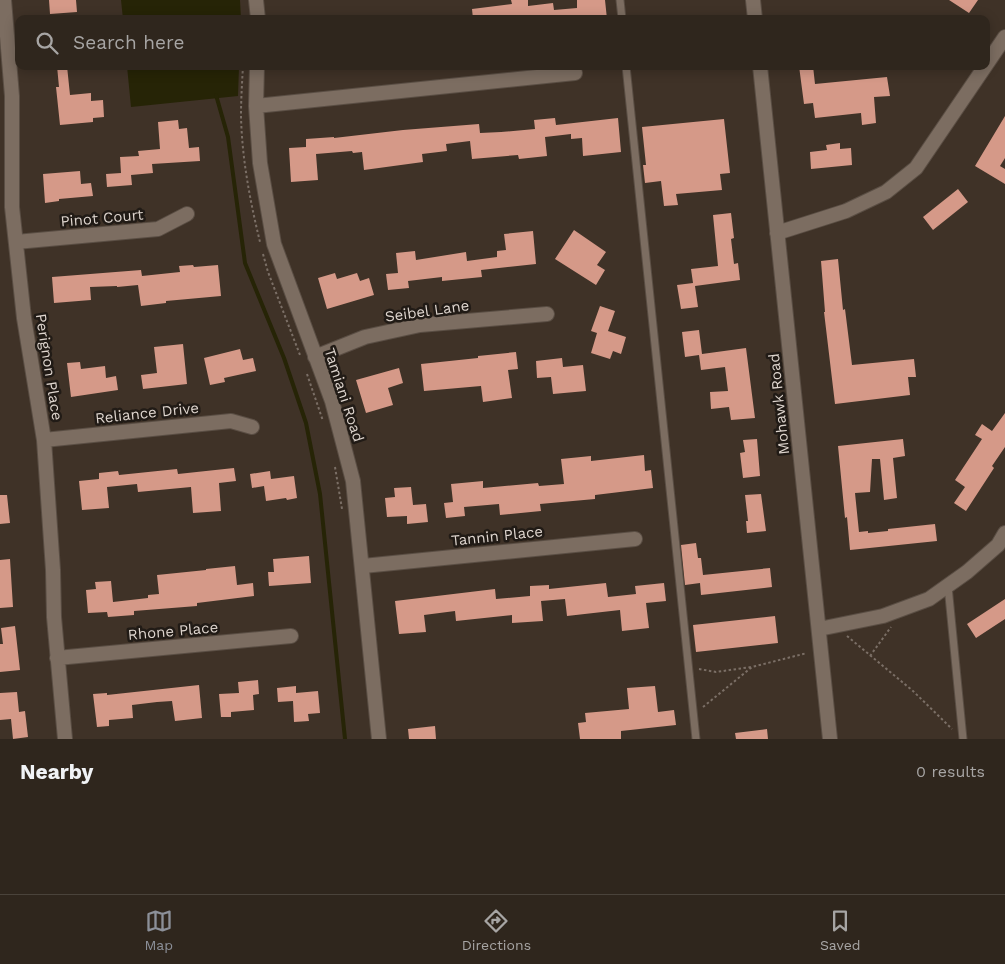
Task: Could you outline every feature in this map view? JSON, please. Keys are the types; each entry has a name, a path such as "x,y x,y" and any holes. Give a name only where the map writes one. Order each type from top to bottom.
{"street":[{"name":"Perignon Place","path":"4,0 12,96 12,207 24,318 44,440 57,658 66,739"},
{"path":"256,0 258,15"},
{"path":"753,0 755,15"},
{"path":"990,59 1005,37"},
{"name":"Tamiani Road","path":"257,70 256,106 260,163 274,244 309,360 332,401 353,482 379,739"},
{"name":"Mohawk Road","path":"760,70 830,739"},
{"path":"777,233 846,211 886,192 916,168 983,70"},
{"path":"256,106 574,73"},
{"name":"Pinot Court","path":"16,242 158,229 187,214"},
{"name":"Seibel Lane","path":"309,360 365,337 420,325 547,314"},
{"name":"Reliance Drive","path":"44,440 231,421 252,426"},
{"path":"819,629 883,616 928,599 967,572 998,544 1005,533"},
{"name":"Tannin Place","path":"363,566 635,539"},
{"name":"Rhone Place","path":"57,658 291,636"}],"lane":[{"path":"620,0 622,15"},
{"path":"626,70 696,739"},
{"path":"948,586 963,739"}],"path":[{"path":"243,70 241,117 250,198 268,272 309,360"},
{"path":"306,370 323,422"},
{"path":"334,464 342,509"},
{"path":"870,656 889,631 897,611"},
{"path":"836,626 913,691 956,732"},
{"path":"688,660 699,670 716,672 752,667 797,656 821,647"},
{"path":"694,714 752,667"}],"shaded area":[{"path":"121,0 240,0 241,15 123,15"},
{"path":"127,70 239,70 238,96 131,107"}],"building":[{"path":"49,0 76,0 77,12 50,14"},
{"path":"511,0 528,0 528,6 553,3 554,10 577,8 577,0 605,0 607,15 473,15 472,9 512,4"},
{"path":"949,0 978,0 969,13"},
{"path":"57,70 67,70 70,95 91,93 91,101 103,100 104,117 93,118 93,122 60,125 56,87 59,87"},
{"path":"800,70 813,70 815,84 887,77 890,96 874,97 876,123 862,125 861,113 815,118 813,103 804,104"},
{"path":"1005,116 1005,158 1000,166 1005,169 1005,184 975,166"},
{"path":"555,118 556,125 618,118 621,152 583,156 582,138 571,139 571,134 545,137 547,156 519,159 518,155 472,159 470,141 446,144 447,151 422,154 423,162 364,170 362,152 316,154 318,180 291,182 289,148 306,147 306,139 479,124 480,133 501,132 535,129 534,120"},
{"path":"724,119 730,173 720,174 722,190 676,194 678,205 664,206 661,181 645,183 643,165 646,165 642,127"},
{"path":"178,120 179,129 187,128 189,148 199,147 200,161 152,164 153,173 131,175 132,185 107,187 106,174 121,173 120,157 139,156 138,151 160,149 158,122"},
{"path":"840,143 840,149 851,148 852,165 811,169 810,152 827,150 826,145"},
{"path":"80,171 81,184 91,183 93,196 59,199 59,201 45,203 43,174"},
{"path":"958,189 968,202 933,230 923,217"},
{"path":"731,213 734,238 731,239 734,264 738,263 740,280 695,286 698,307 681,309 677,285 693,283 691,269 718,266 713,215"},
{"path":"574,230 606,252 597,265 605,270 596,285 555,259"},
{"path":"533,231 536,264 481,270 482,277 442,281 442,277 408,281 409,288 388,290 386,274 398,273 396,253 415,251 416,260 466,252 467,261 497,257 497,251 506,250 504,234"},
{"path":"838,259 843,310 845,309 852,365 914,359 916,377 908,377 910,395 835,404 824,312 821,261"},
{"path":"193,265 194,267 218,265 221,296 166,301 166,303 141,306 138,285 90,287 91,300 54,303 52,277 141,270 142,276 180,272 179,266"},
{"path":"335,273 337,279 357,273 360,281 369,278 374,295 327,309 318,278"},
{"path":"600,306 615,311 608,331 626,337 621,354 613,351 610,359 591,353 597,333 591,331"},
{"path":"699,330 702,354 746,348 755,418 731,420 729,407 711,409 710,392 728,391 725,367 701,370 699,355 685,357 682,332"},
{"path":"183,344 187,384 143,389 141,375 157,373 154,347"},
{"path":"240,349 243,360 253,358 256,371 224,378 225,382 210,385 204,358"},
{"path":"516,352 518,369 508,370 512,398 483,402 481,386 424,391 421,364"},
{"path":"562,358 563,367 583,365 586,391 553,394 551,377 537,378 536,361"},
{"path":"80,362 81,369 105,366 106,378 116,376 118,390 71,397 67,363"},
{"path":"399,368 403,383 388,388 393,405 366,413 356,380"},
{"path":"1005,413 1005,447 992,466 994,468 966,511 954,503 965,487 955,480 982,439 975,435 982,424 992,431"},
{"path":"757,439 760,476 743,478 740,453 745,452 743,440"},
{"path":"903,439 905,456 893,458 897,498 884,500 880,459 872,459 870,492 855,493 859,532 888,531 888,529 935,524 937,541 850,550 838,446"},
{"path":"644,455 645,471 651,470 653,488 595,495 595,499 540,504 541,511 500,515 499,504 464,507 465,516 446,518 444,503 453,502 451,484 483,481 483,488 538,483 539,486 564,484 561,459 591,456 591,461"},
{"path":"234,468 236,481 219,483 221,511 193,513 191,487 138,492 137,484 107,487 109,508 82,510 79,481 99,479 99,473 118,471 119,475 177,469 178,474"},
{"path":"270,471 271,479 294,476 297,498 266,501 264,486 252,488 250,474"},
{"path":"411,487 413,505 426,504 428,522 407,524 407,516 387,517 385,498 395,497 394,488"},
{"path":"761,494 766,531 747,533 746,521 748,521 745,495"},
{"path":"0,495 7,495 10,523 0,524"},
{"path":"696,543 698,558 701,558 703,575 770,568 772,587 701,595 700,583 685,585 681,545"},
{"path":"309,556 311,583 269,586 268,572 274,572 273,559"},
{"path":"10,559 13,607 0,608 0,560"},
{"path":"235,566 237,585 253,583 254,596 197,603 197,606 134,611 134,615 108,617 107,612 88,613 86,590 96,589 95,582 111,581 113,602 148,598 148,595 159,594 157,575"},
{"path":"606,583 608,597 636,594 635,586 664,583 666,601 646,603 649,628 622,631 620,610 567,616 565,599 541,601 543,621 512,623 512,615 456,621 455,611 424,615 426,632 399,634 395,601 495,589 496,599 530,596 530,586 549,585 549,589"},
{"path":"1005,599 1005,619 976,638 967,624"},
{"path":"775,616 778,643 696,652 693,625"},
{"path":"15,626 20,670 0,672 0,644 3,644 1,628"},
{"path":"258,680 259,694 253,695 254,710 231,712 231,717 221,717 219,694 239,693 238,682"},
{"path":"199,685 202,718 175,721 172,701 157,702 132,705 133,718 109,720 109,726 97,727 93,694 107,693 107,695"},
{"path":"296,686 296,693 318,691 320,713 308,714 309,721 294,722 293,701 278,702 277,688"},
{"path":"655,686 658,712 674,710 676,725 621,731 621,739 580,739 578,723 586,722 585,713 629,709 627,688"},
{"path":"17,692 19,712 25,711 28,737 13,739 11,719 0,720 0,693"},
{"path":"435,726 436,739 409,739 408,729"},
{"path":"767,729 768,739 736,739 735,733"}],"waterway":[{"path":"216,95 228,137 245,263 284,358 306,423 320,494 345,739"}]}
